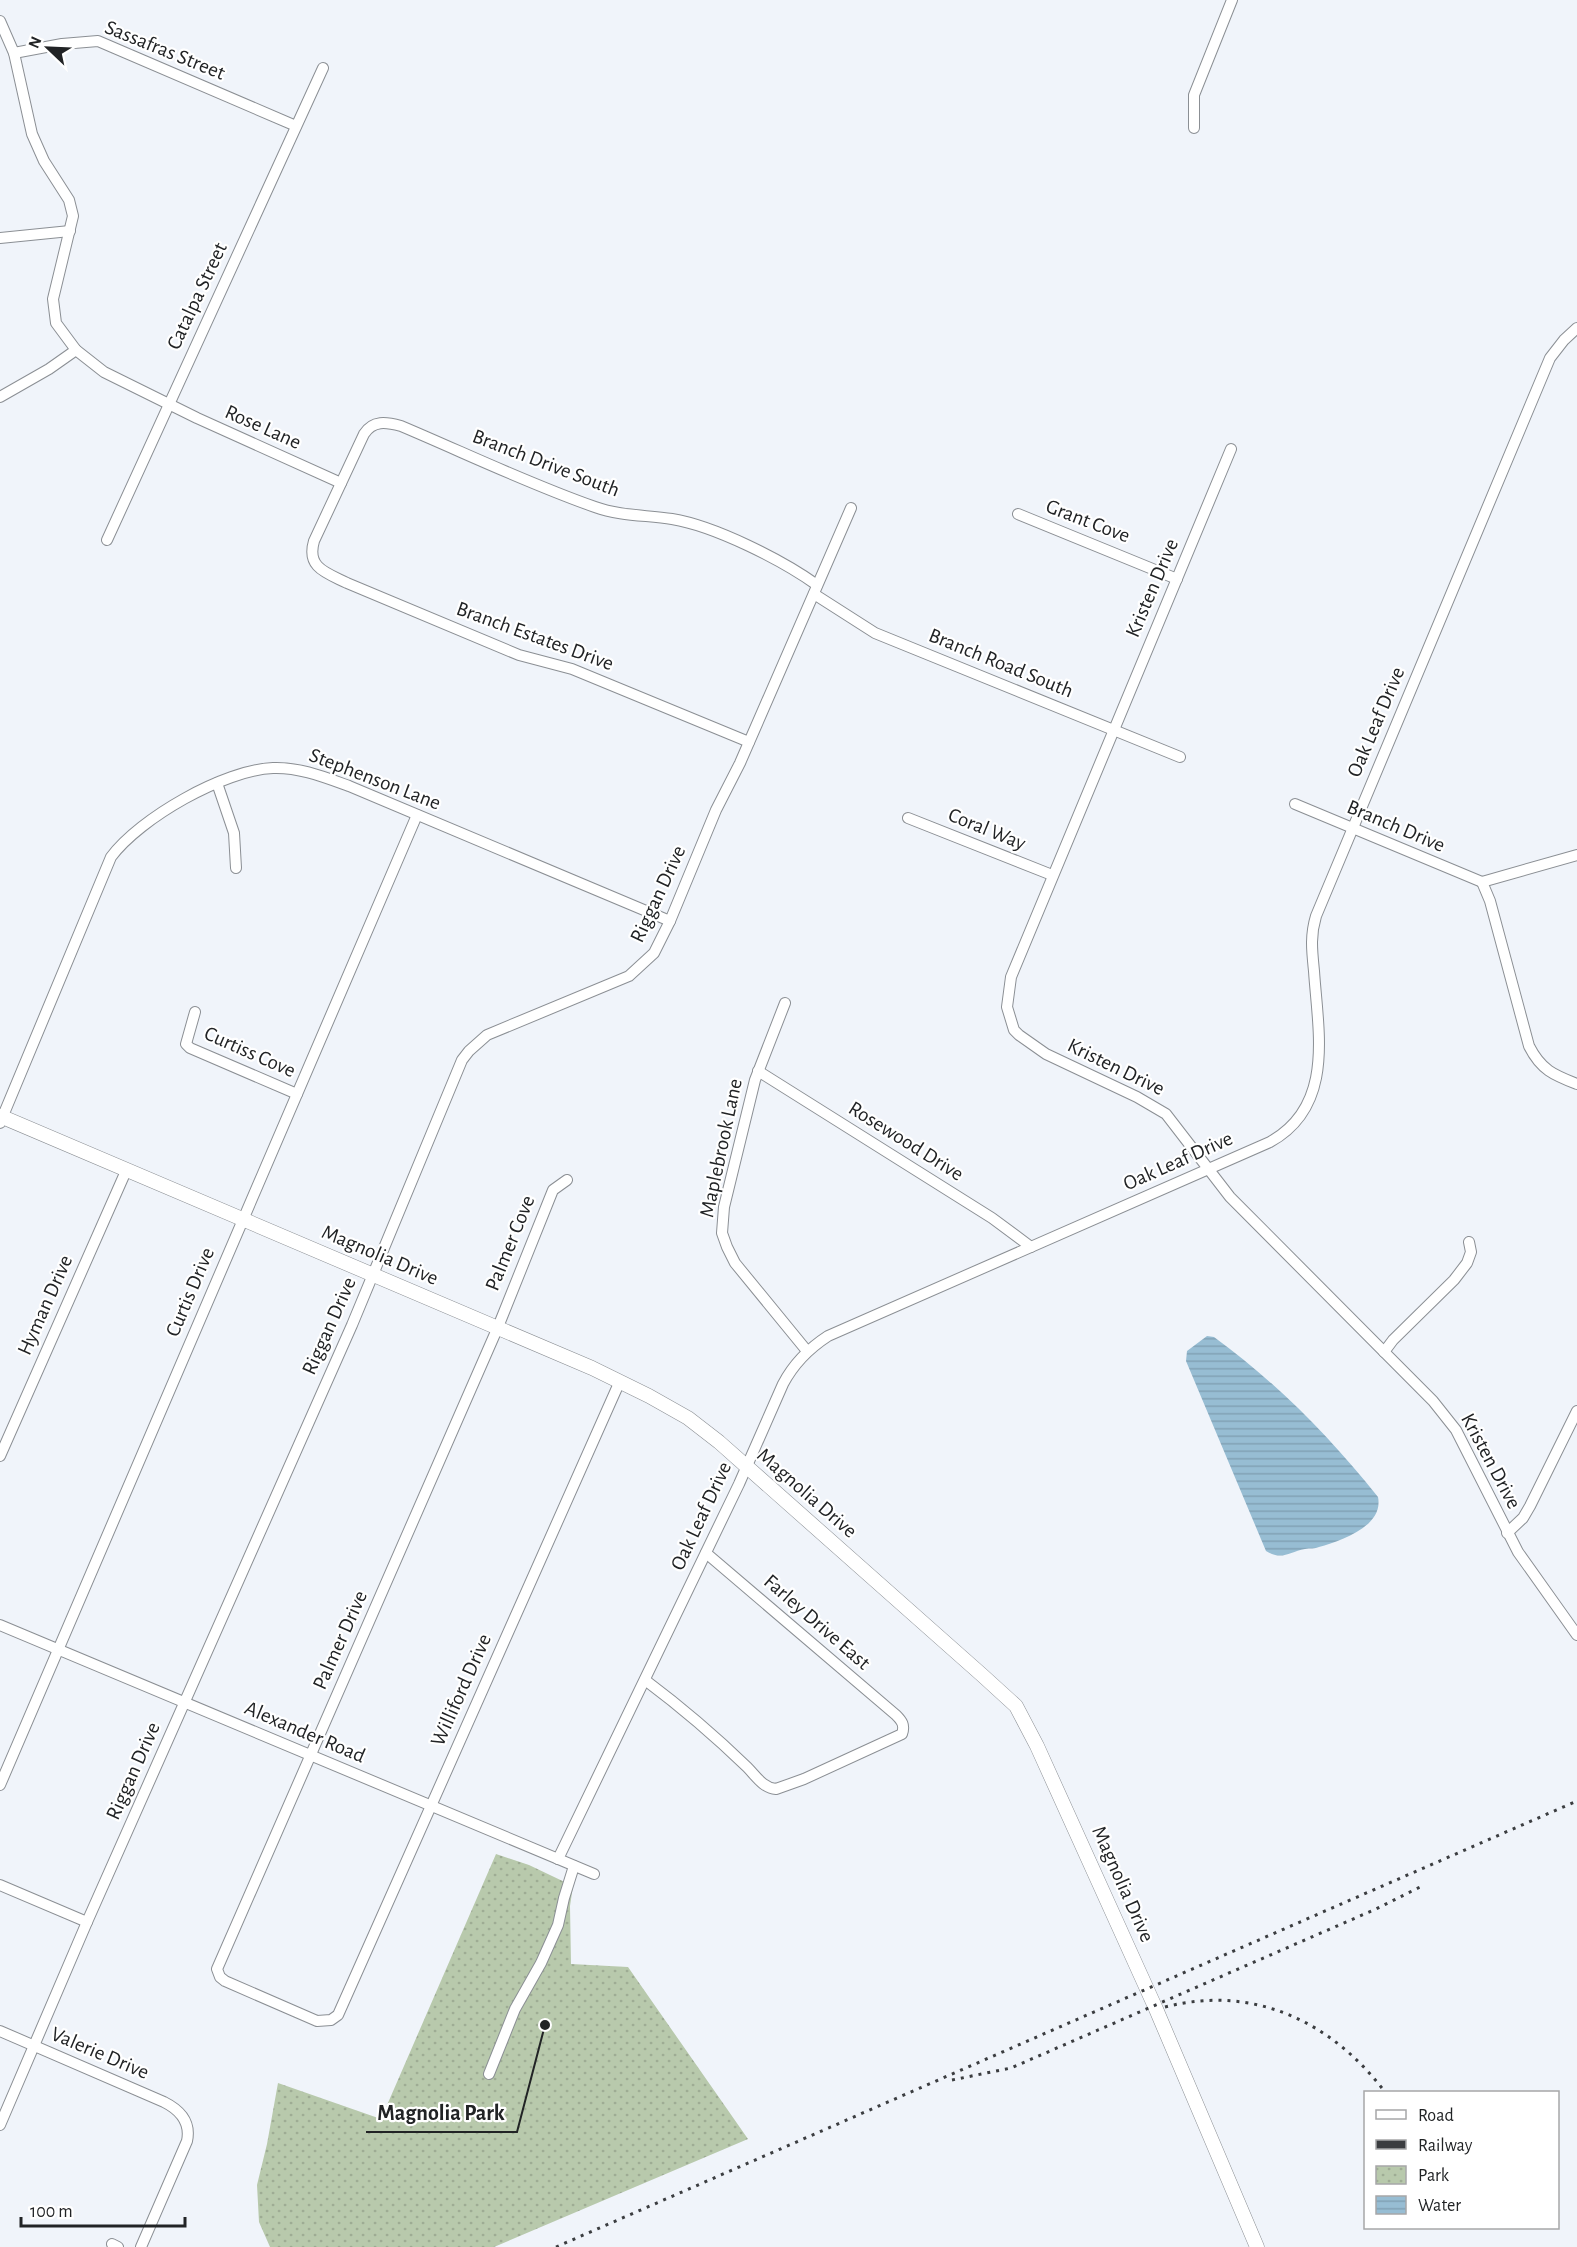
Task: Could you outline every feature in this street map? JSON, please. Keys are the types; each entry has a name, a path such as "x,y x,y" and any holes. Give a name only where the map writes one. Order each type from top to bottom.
{"street":[{"path":"1194,128 1194,95 1232,0"},
{"name":"Rose Lane","path":"0,21 14,53 32,134 44,161 69,200 73,216 53,299 56,322 76,350 104,372 170,405 341,483"},
{"name":"Sassafras Street","path":"14,53 71,43 98,41 296,126"},
{"name":"Catalpa Street","path":"107,540 323,68"},
{"path":"0,238 70,231"},
{"name":"Oak Leaf Drive","path":"558,1859 706,1553 790,1370 807,1351 828,1336 1280,1137 1298,1122 1313,1089 1320,1065 1311,935 1316,916 1550,358 1577,328"},
{"path":"0,397 49,369 76,350"},
{"name":"Branch Drive South","path":"341,483 368,428 373,424 384,422 393,424 594,507 628,515 673,519 730,538 774,559 816,590"},
{"name":"Kristen Drive","path":"1231,449 1052,875 1008,987 1007,1007 1014,1030 1024,1040 1046,1054 1160,1109 1185,1136 1207,1170 1230,1197 1433,1401 1451,1424 1507,1533 1577,1635"},
{"name":"Branch Estates Drive","path":"341,483 312,549 313,560 324,572 532,660 572,669 749,742"},
{"name":"Riggan Drive","path":"0,2125 87,1922 374,1275 457,1071 468,1051 494,1030 608,986 636,972 654,953 851,507"},
{"name":"Grant Cove","path":"1018,514 1177,579"},
{"name":"Branch Road South","path":"816,590 875,633 1180,757"},
{"name":"Stephenson Lane","path":"1,1119 111,857 129,836 179,802 217,783 256,770 293,769 349,786 670,921"},
{"path":"217,783 234,833 236,868"},
{"name":"Branch Drive","path":"1295,804 1482,882"},
{"name":"Curtis Drive","path":"0,1785 417,815"},
{"name":"Coral Way","path":"908,818 1052,875"},
{"path":"1577,855 1482,882 1490,901 1529,1046 1534,1057 1546,1070 1577,1084"},
{"name":"Maplebrook Lane","path":"785,1003 746,1108 731,1173 722,1220 722,1233 735,1263 807,1351"},
{"name":"Curtiss Cove","path":"195,1012 186,1044 297,1094"},
{"name":"Rosewood Drive","path":"758,1071 992,1218 1031,1247"},
{"name":"Magnolia Drive","path":"1,1119 498,1327 620,1381 688,1418 719,1442 1016,1706 1037,1746 1147,1989 1257,2247"},
{"name":"Hyman Drive","path":"0,1456 126,1171"},
{"name":"Palmer Cove","path":"498,1327 553,1190 567,1180"},
{"path":"1384,1352 1393,1340 1454,1280 1467,1263 1471,1252 1469,1242"},
{"name":"Palmer Drive","path":"338,2015 331,2020 311,2019 225,1981 220,1977 217,1969 498,1327"},
{"name":"Williford Drive","path":"338,2015 620,1381"},
{"path":"1507,1533 1523,1518 1530,1506 1577,1410"},
{"name":"Farley Drive East","path":"645,1680 675,1702 771,1789 804,1779 902,1734 903,1722 706,1553"},
{"name":"Alexander Road","path":"0,1625 594,1874"},
{"path":"489,2074 515,2009 541,1963 558,1925 574,1866"},
{"path":"0,1885 87,1922"},
{"name":"Valerie Drive","path":"0,2031 164,2102 182,2115 188,2128 187,2141 141,2247"}],"green space":[{"path":"496,1854 529,1865 573,1886 570,1906 571,1964 628,1967 748,2139 494,2247 270,2247 259,2222 257,2185 278,2083 381,2119"}],"water":[{"path":"1207,1336 1214,1337 1237,1354 1301,1411 1360,1475 1378,1497 1378,1507 1368,1524 1349,1536 1317,1548 1281,1556 1266,1551 1186,1361 1187,1351"}],"railway":[{"path":"556,2247 1577,1801"},
{"path":"952,2080 1011,2068 1376,1909 1422,1886"},
{"path":"1165,2007 1198,2001 1229,2001 1260,2005 1288,2015 1316,2028 1341,2046 1364,2067 1384,2091"}],"place":[{"name":"Magnolia Park","path":"545,2025"}]}
